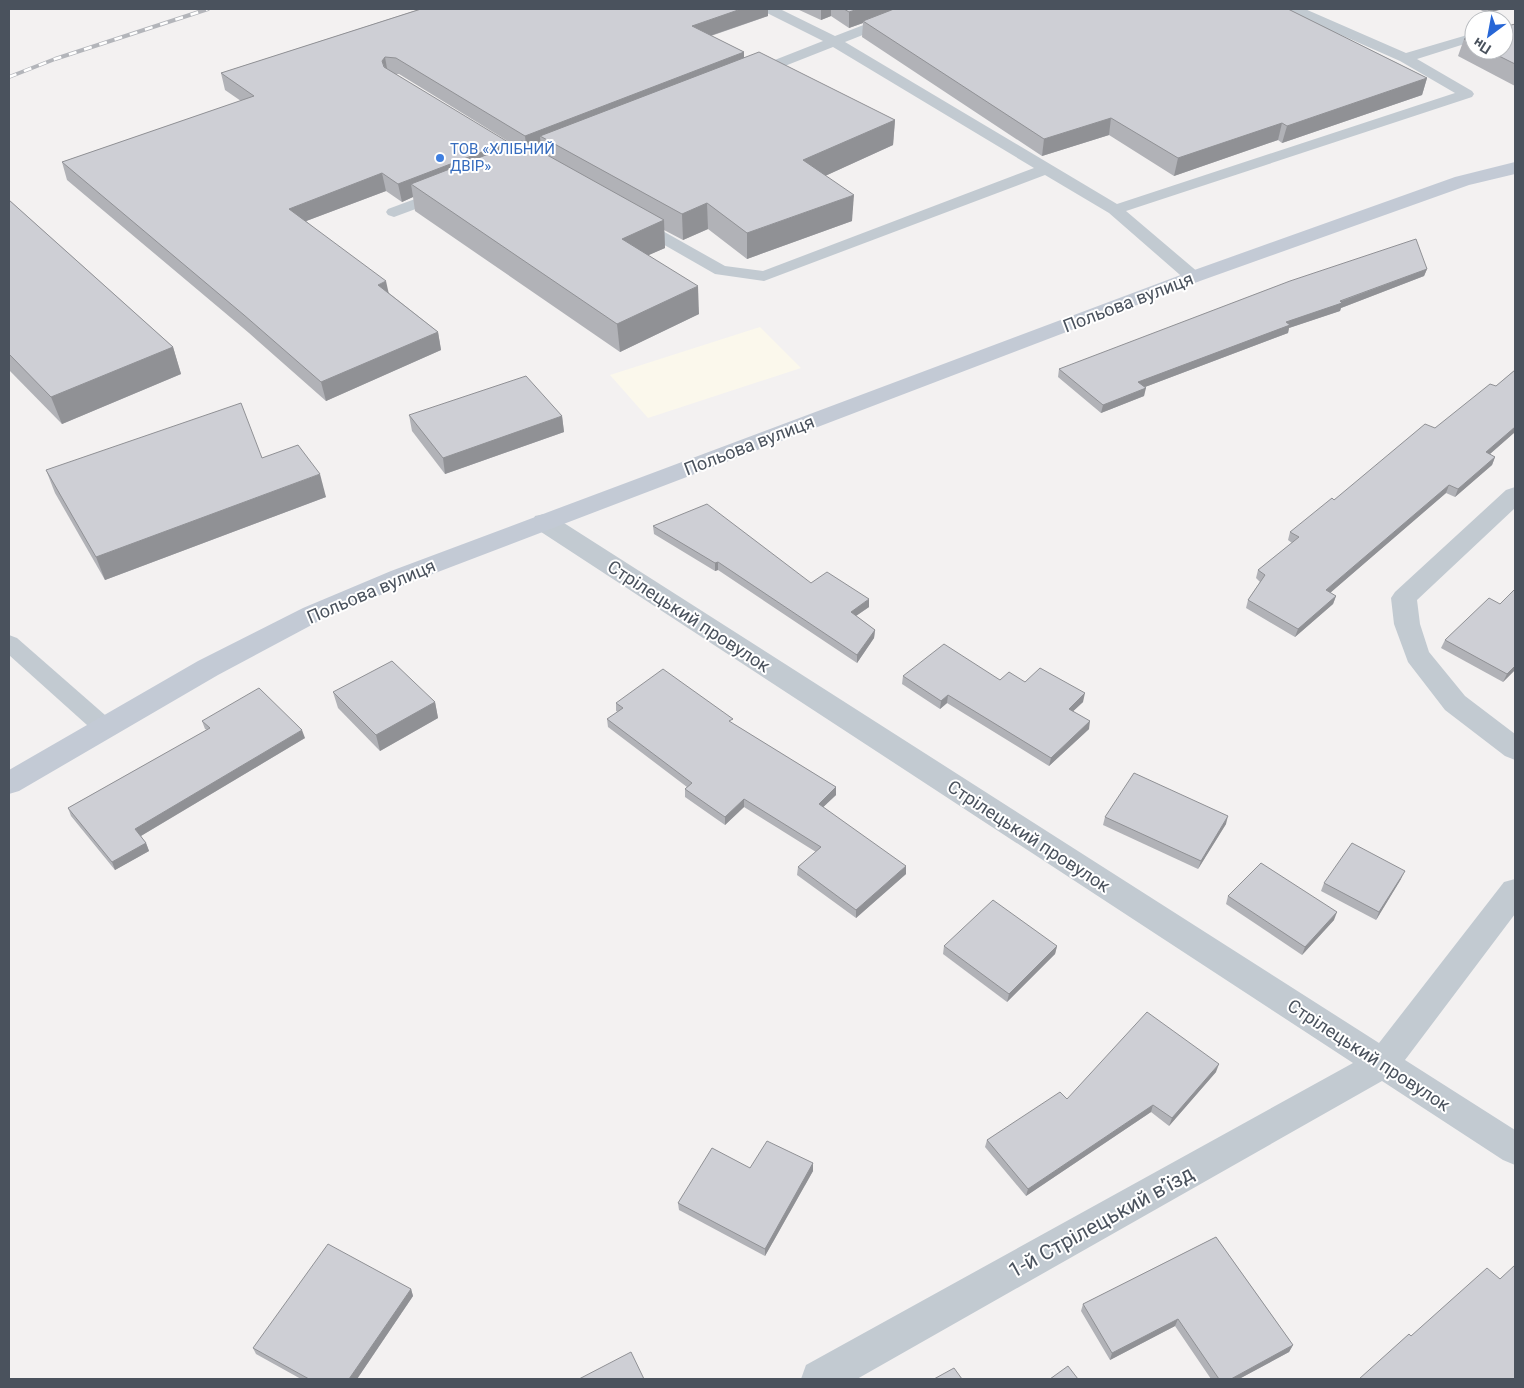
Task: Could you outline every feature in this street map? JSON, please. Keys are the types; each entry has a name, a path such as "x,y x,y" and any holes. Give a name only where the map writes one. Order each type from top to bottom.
{"main road":[{"name":"Польова вулиця","path":"9,783 208,668 312,614 400,577 1193,278 1462,181 1515,168"}],"street":[{"path":"1515,495 1404,598 1407,624 1417,655 1455,703 1515,748"},
{"name":"Стрілецький провулок","path":"544,522 1515,1149"},
{"path":"1382,1064 1515,891"},
{"name":"1-й Стрілецький в’їзд","path":"820,1379 1382,1064"}],"lane":[{"path":"770,9 835,42 1115,210 1193,278"},
{"path":"742,78 916,9"},
{"path":"1115,210 1467,94 1405,58 1294,9"},
{"path":"1405,58 1464,40"},
{"path":"629,219 721,270 764,276 1046,169"},
{"path":"394,212 456,188"},
{"path":"9,643 105,728"}],"shaded area":[{"path":"760,327 801,368 648,418 610,375"}],"building":[{"path":"421,9 741,9 692,26 744,52 525,136 396,58 385,57 382,61 384,67 508,142 398,184 382,173 289,209 386,281 378,285 438,332 321,382 62,162 254,96 221,73"},
{"path":"844,9 858,9 849,12"},
{"path":"894,9 1288,9 1427,78 1287,126 1282,123 1178,158 1111,118 1044,139 863,21"},
{"path":"1514,24 1515,64 1507,60 1514,60"},
{"path":"759,52 895,120 803,160 854,195 747,233 707,203 682,214 540,136"},
{"path":"522,141 664,220 622,239 698,286 617,324 411,184"},
{"path":"9,200 173,347 51,397 9,354"},
{"path":"1416,239 1427,269 1340,301 1342,303 1286,322 1290,325 1138,382 1146,388 1103,405 1059,369 1290,281"},
{"path":"1515,370 1515,427 1486,452 1495,457 1458,489 1449,485 1326,590 1336,596 1298,629 1248,600 1265,575 1258,570 1299,537 1290,532 1332,498 1334,500 1425,424 1435,428 1490,384 1496,386"},
{"path":"526,376 562,416 443,458 409,415"},
{"path":"241,403 262,458 298,445 320,474 96,557 46,470"},
{"path":"707,504 811,583 827,572 869,599 851,612 875,630 857,655 718,562 715,563 653,526"},
{"path":"1515,589 1515,666 1507,674 1445,640 1489,598 1500,604"},
{"path":"944,644 1000,680 1009,672 1025,682 1040,668 1085,693 1069,709 1090,721 1051,758 948,695 941,701 903,676"},
{"path":"392,661 435,702 376,735 333,692"},
{"path":"663,669 733,719 729,721 836,787 819,804 906,866 856,910 798,867 821,847 744,799 725,817 685,789 692,783 607,719 623,708 616,703"},
{"path":"259,688 302,730 135,829 146,843 112,862 68,808 210,728 202,721"},
{"path":"1134,773 1228,816 1201,861 1105,817"},
{"path":"1352,843 1405,871 1379,912 1324,883"},
{"path":"1261,863 1337,912 1305,947 1228,896"},
{"path":"993,900 1057,946 1009,994 944,946"},
{"path":"1147,1012 1219,1064 1172,1118 1153,1105 1028,1189 987,1140 1060,1092 1067,1099"},
{"path":"767,1141 813,1163 765,1249 678,1203 712,1148 750,1168"},
{"path":"1216,1237 1293,1345 1231,1379 1219,1379 1178,1319 1112,1353 1083,1304"},
{"path":"328,1244 411,1289 349,1379 309,1379 253,1348"},
{"path":"1515,1265 1515,1379 1359,1379 1409,1334 1411,1336 1487,1268 1500,1279"},
{"path":"631,1352 644,1379 579,1379"},
{"path":"1068,1366 1078,1379 1050,1379"},
{"path":"954,1368 962,1379 934,1379"}],"railway":[{"path":"9,77 55,59 208,9"}],"place":[{"name":"ТОВ «ХЛІБНИЙ ДВІР»","path":"440,158"}]}
